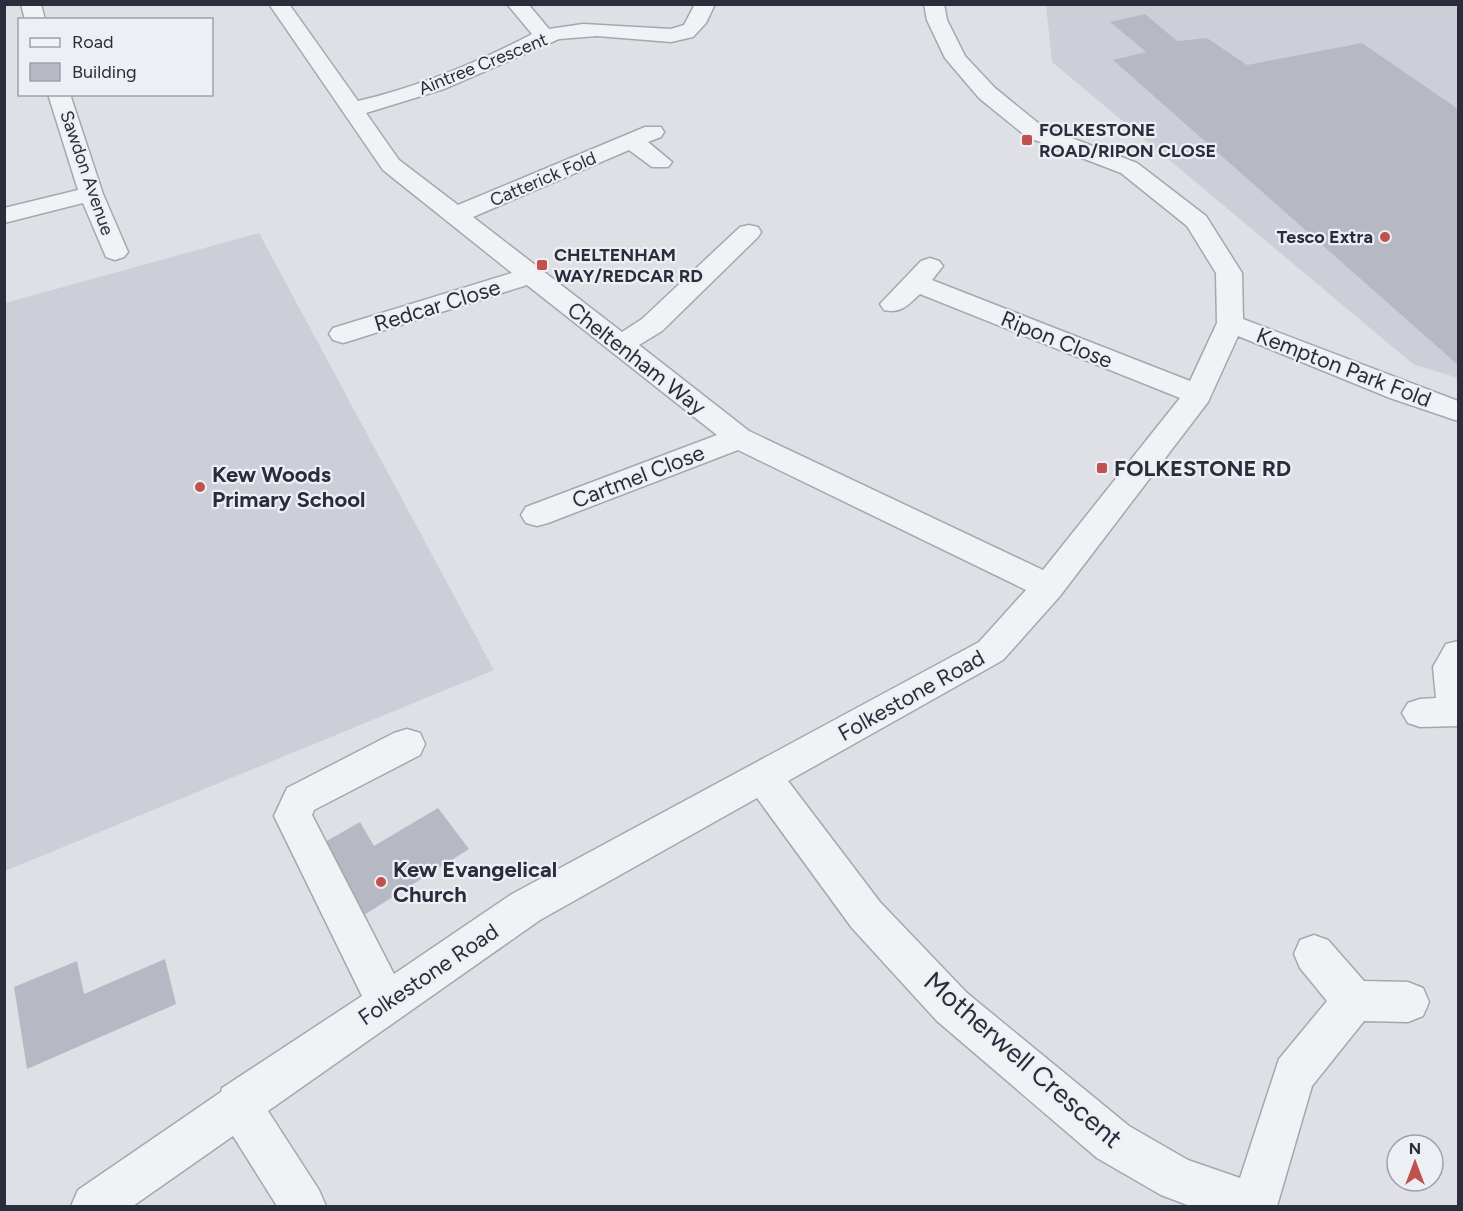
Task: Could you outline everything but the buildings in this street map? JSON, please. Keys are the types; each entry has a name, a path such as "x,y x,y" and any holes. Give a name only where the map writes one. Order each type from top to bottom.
{"street":[{"name":"Cheltenham Way","path":"279,4 391,165 739,438 1048,587"},
{"path":"517,4 544,36"},
{"name":"Aintree Crescent","path":"354,109 394,100 518,50 544,36 586,29 664,35 685,34 696,27 705,4"},
{"name":"Folkestone Road","path":"94,1206 238,1104 526,907 991,651 1048,587 1198,395 1230,323 1229,273 1197,221 1129,168 1035,132 995,99 956,58 937,20 934,4"},
{"name":"Sawdon Avenue","path":"60,96 91,194 115,252"},
{"name":"Catterick Fold","path":"454,216 642,137 660,162"},
{"path":"4,216 91,194"},
{"path":"622,344 652,325 749,232"},
{"name":"Redcar Close","path":"343,334 531,275"},
{"name":"Ripon Close","path":"893,304 923,275 1198,395"},
{"name":"Kempton Park Fold","path":"1230,323 1400,391 1458,411"},
{"name":"Cartmel Close","path":"537,514 739,438"},
{"path":"1420,713 1457,712 1450,667 1458,654"},
{"path":"387,1003 293,816 300,799 407,744"},
{"name":"Motherwell Crescent","path":"764,778 866,915 952,1007 1113,1142 1177,1179 1254,1206 1293,1074 1354,1001"},
{"path":"1314,954 1354,1001 1408,1002"},
{"path":"238,1104 303,1206"}],"shaded area":[{"path":"1046,5 1458,5 1458,378 1413,364 1052,62"},
{"name":"Kew Woods Primary School","path":"259,233 494,670 5,871 5,303"}],"place":[{"name":"FOLKESTONE ROAD/RIPON CLOSE","path":"1027,140"},
{"name":"Tesco Extra","path":"1385,237"},
{"name":"CHELTENHAM WAY/REDCAR RD","path":"542,265"},
{"name":"FOLKESTONE RD","path":"1102,468"},
{"name":"Kew Woods Primary School","path":"200,487"},
{"name":"Kew Evangelical Church","path":"381,882"}]}
